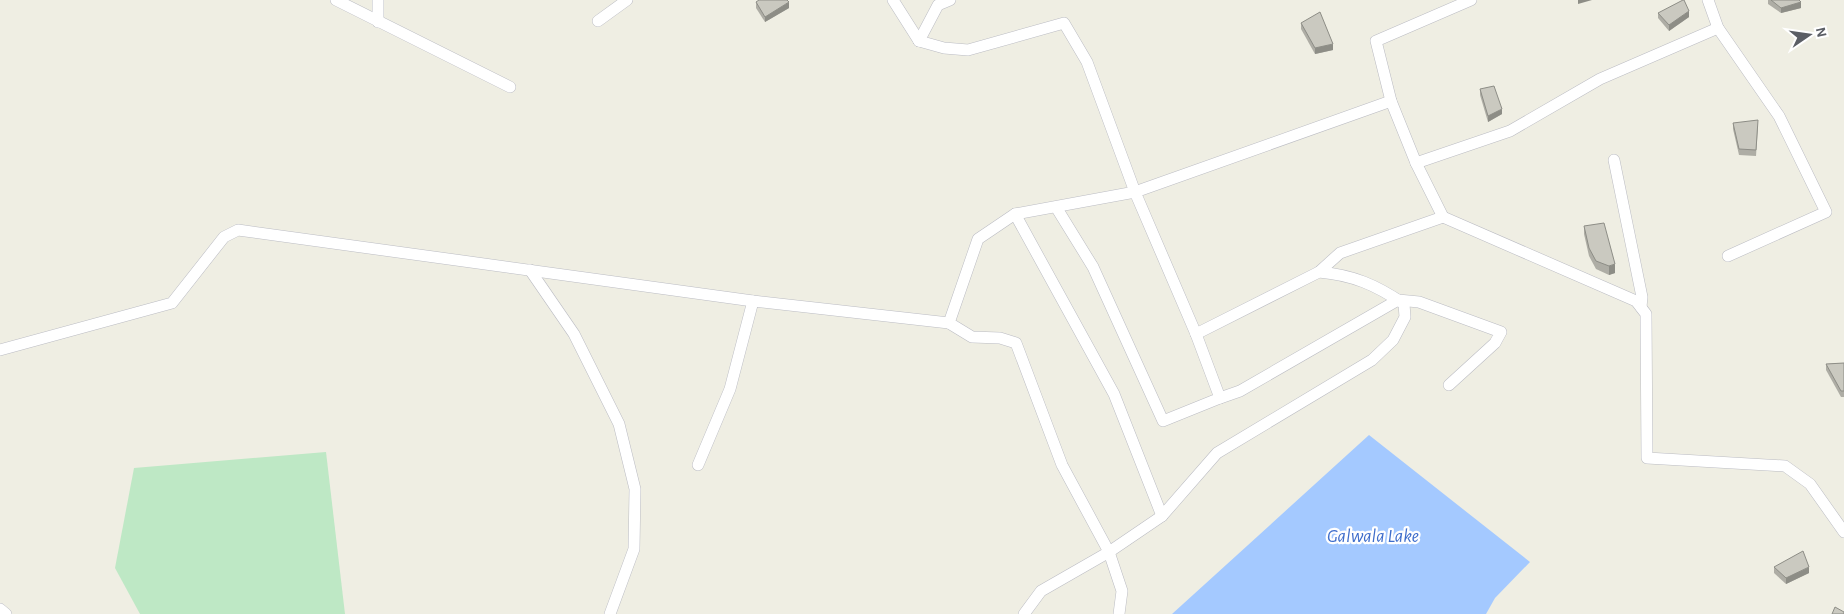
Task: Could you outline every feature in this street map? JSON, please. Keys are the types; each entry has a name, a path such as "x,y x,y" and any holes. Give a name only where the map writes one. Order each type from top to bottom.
{"street":[{"path":"336,0 510,87"},
{"path":"378,0 378,22"},
{"path":"598,21 626,0"},
{"path":"893,0 919,41 944,48 968,50 1064,23 1087,62 1135,192 1196,334 1220,398"},
{"path":"919,41 938,2 950,0"},
{"path":"1471,0 1376,40 1391,101 1416,163 1443,218 1636,301 1646,314 1647,458 1785,466 1810,484 1844,532"},
{"path":"1708,0 1718,28 1779,116 1826,212 1728,256"},
{"path":"1416,163 1510,131 1600,79 1718,28"},
{"path":"949,323 978,239 1014,214 1135,192 1391,101"},
{"path":"1614,160 1642,297 1641,307"},
{"path":"1056,206 1093,267 1163,421 1240,390 1398,300 1419,302 1501,332 1495,343 1450,385"},
{"path":"1014,214 1114,394 1162,516"},
{"path":"1196,334 1319,272 1340,253 1443,218"},
{"path":"0,350 172,303 224,237 238,230 753,301 949,323 972,337 1000,338 1016,343 1062,465 1109,552 1122,591 1119,614"},
{"path":"530,270 574,334 619,424 635,489 634,549 610,614"},
{"path":"1024,614 1042,591 1109,552 1162,516 1218,454 1372,360 1393,340 1405,316 1404,304 1378,287 1339,274 1319,272"},
{"path":"698,465 730,389 753,301"},
{"path":"0,609 6,614"}],"green space":[{"path":"326,452 345,614 140,614 115,568 134,468"}],"water":[{"name":"Galwala Lake","path":"1369,435 1530,562 1495,598 1486,614 1172,614"}],"building":[{"path":"759,0 787,0 789,2 765,17 756,2"},
{"path":"1683,0 1689,11 1669,25 1658,13"},
{"path":"1771,0 1799,0 1801,2 1781,8"},
{"path":"1320,12 1333,44 1315,48 1301,23"},
{"path":"1494,86 1502,109 1488,116 1480,89"},
{"path":"1758,120 1756,150 1739,149 1733,123"},
{"path":"1604,223 1615,264 1609,266 1596,261 1589,248 1584,226"},
{"path":"1844,363 1844,391 1841,391 1826,364"},
{"path":"1803,551 1809,567 1786,578 1774,567"},
{"path":"1835,607 1844,612 1844,614 1832,614"}]}
